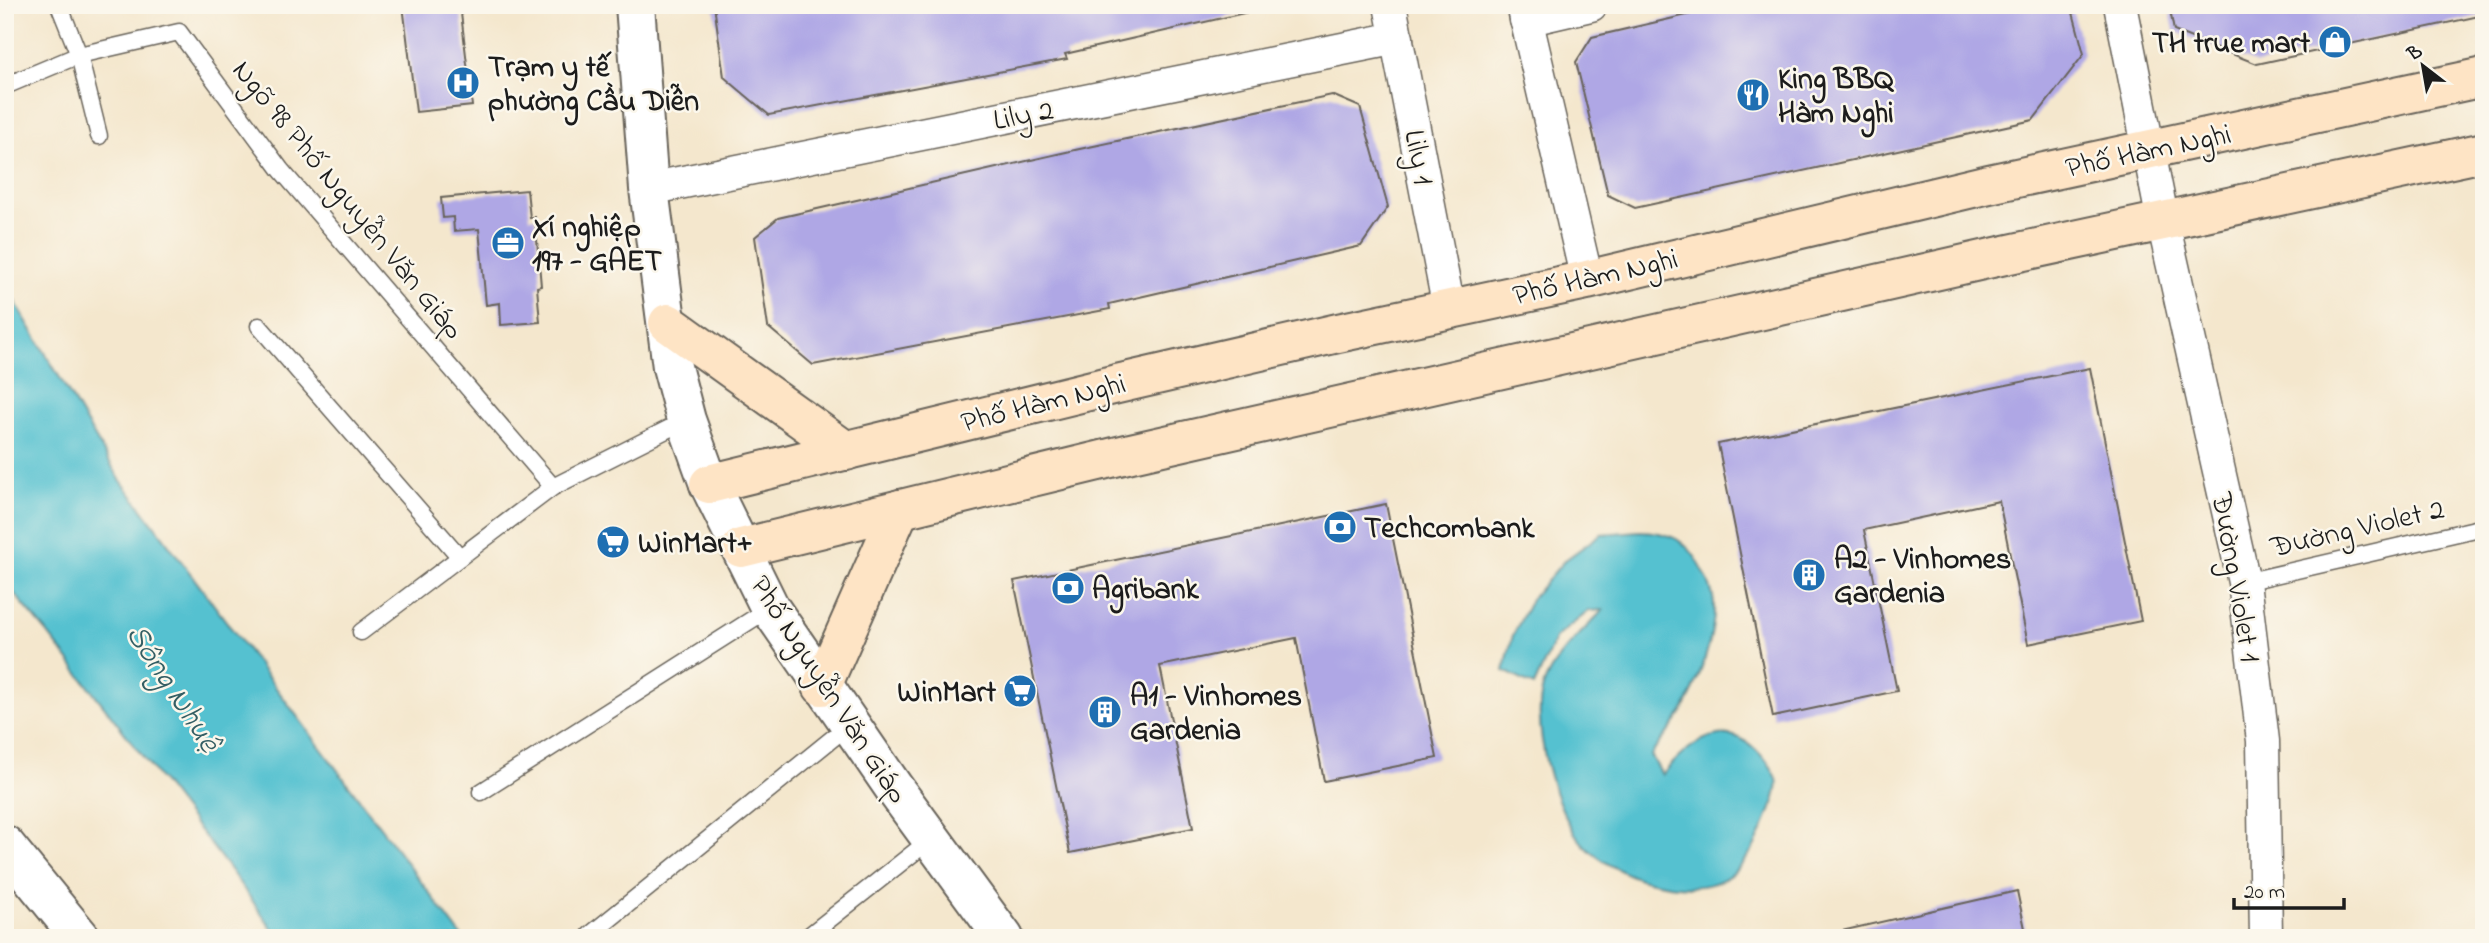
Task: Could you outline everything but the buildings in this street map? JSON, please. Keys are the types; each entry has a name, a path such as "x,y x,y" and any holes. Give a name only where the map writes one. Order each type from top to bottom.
{"main road":[{"name":"Phố Hàm Nghi","path":"709,484 1117,384 1587,280 1989,184 2484,77"},
{"path":"741,548 1131,453 2005,255 2484,152"},
{"path":"667,323 846,451"},
{"path":"822,687 900,509"}],"street":[{"name":"Phố Nguyễn Văn Giáp","path":"635,5 649,189 672,367 686,420 709,484 770,608 822,687 1004,938"},
{"name":"Lily 1","path":"1390,5 1449,309"},
{"path":"1587,280 1524,13 1591,5"},
{"name":"Đường Violet 1","path":"2120,5 2162,222 2244,582 2263,741 2266,938"},
{"name":"Lily 2","path":"649,189 1397,38"},
{"path":"5,845 81,938"}],"lane":[{"path":"59,5 79,55 99,136"},
{"name":"Ngõ 98 Phố Nguyễn Văn Giáp","path":"79,55 179,32 281,170 553,487"},
{"path":"5,86 79,55"},
{"path":"258,326 459,556"},
{"path":"360,632 553,487 686,420"},
{"name":"Đường Violet 2","path":"2244,582 2484,527"},
{"path":"481,792 770,608"},
{"path":"590,935 849,724"},
{"path":"806,938 931,839"}],"water":[{"name":"Sông Nhuệ","path":"5,285 119,478 463,938 279,938 228,867 46,631 5,583"},
{"path":"1640,531 1661,533 1684,544 1701,567 1713,597 1713,623 1707,653 1696,683 1681,713 1651,755 1662,775 1681,755 1704,739 1729,735 1742,739 1755,749 1771,767 1777,779 1773,804 1747,858 1736,871 1708,885 1690,887 1648,881 1604,861 1583,844 1573,830 1554,789 1542,740 1541,696 1551,669 1603,610 1589,611 1556,637 1534,686 1504,671 1513,635 1532,598 1564,561 1601,534"}],"place":[{"name":"TH true mart","path":"2335,42"},
{"name":"Trạm y tế phường Cầu Diễn","path":"463,83"},
{"name":"King BBQ Hàm Nghi","path":"1753,95"},
{"name":"Xí nghiệp 197 - GAET","path":"508,243"},
{"name":"Techcombank","path":"1340,527"},
{"name":"WinMart+","path":"613,542"},
{"name":"A2 - Vinhomes Gardenia","path":"1809,575"},
{"name":"Agribank","path":"1068,588"},
{"name":"WinMart","path":"1020,691"},
{"name":"A1 - Vinhomes Gardenia","path":"1105,712"}]}
